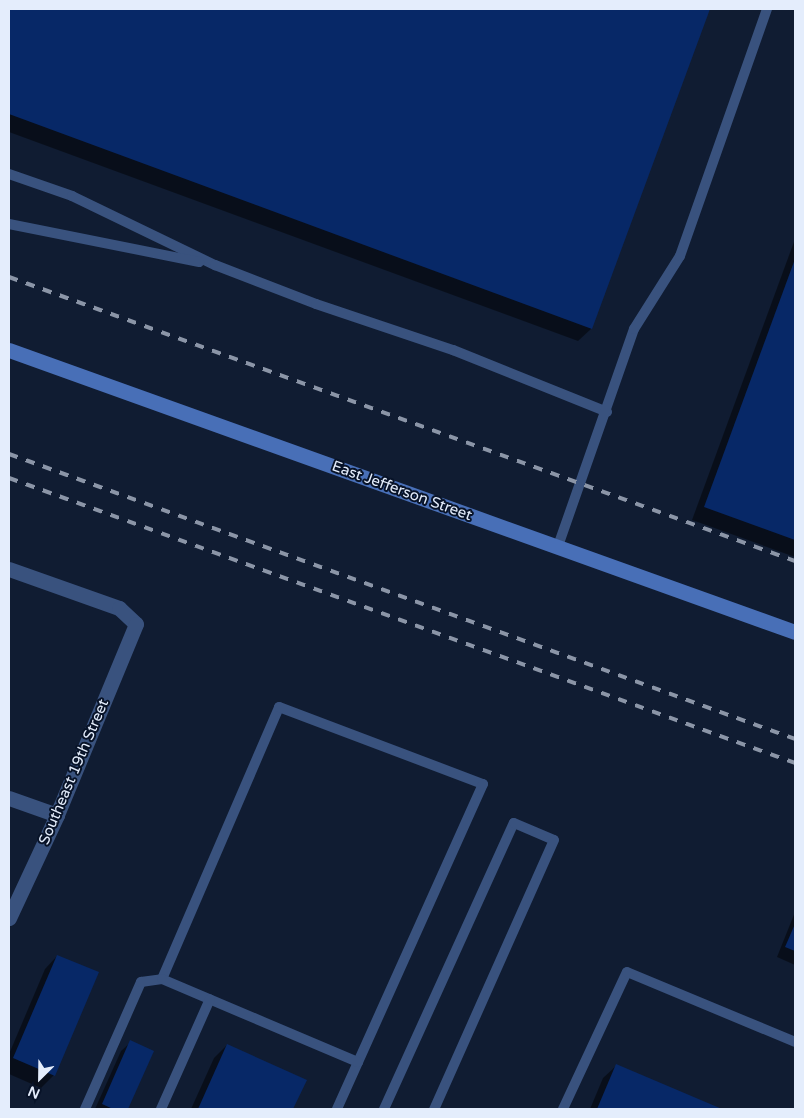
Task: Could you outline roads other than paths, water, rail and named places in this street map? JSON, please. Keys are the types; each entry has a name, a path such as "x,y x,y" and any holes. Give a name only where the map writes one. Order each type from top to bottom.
{"main road":[{"name":"East Jefferson Street","path":"9,350 795,632"}],"street":[{"name":"Southeast 19th Street","path":"9,569 119,608 136,624 57,815 9,918"},
{"path":"9,798 57,815"}],"lane":[{"path":"558,546 607,412 634,329 680,256 768,9"},
{"path":"9,174 72,196 215,265 316,304 453,350 607,412"},
{"path":"9,224 215,265"},
{"path":"162,978 279,707 483,784 337,1109"},
{"path":"384,1109 514,823 554,840 434,1109"},
{"path":"563,1109 627,972 795,1042"},
{"path":"85,1109 141,982 162,978 358,1062"},
{"path":"161,1109 210,999"}],"railway":[{"path":"9,277 795,561"},
{"path":"9,454 795,739"},
{"path":"9,478 795,763"}]}
